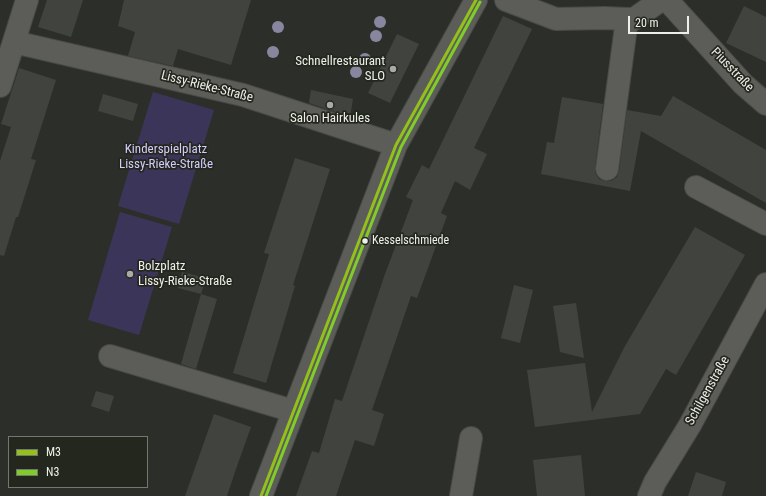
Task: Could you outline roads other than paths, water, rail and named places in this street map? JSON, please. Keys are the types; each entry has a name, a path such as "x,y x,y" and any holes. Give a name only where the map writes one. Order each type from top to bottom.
{"street":[{"path":"0,86 27,0"},
{"path":"261,496 396,145 476,0"},
{"path":"506,0 556,19 634,19 661,0"},
{"name":"Piusstraße","path":"667,0 743,84 766,104"},
{"path":"607,169 627,19"},
{"name":"Lissy-Rieke-Straße","path":"14,42 243,95 396,145"},
{"path":"696,187 766,224"},
{"name":"Schilgenstraße","path":"649,496 655,482 690,425 766,284"},
{"path":"110,356 293,411"},
{"path":"461,496 471,438"}],"place":[{"name":"Schnellrestaurant SLO","path":"393,69"},
{"name":"Salon Hairkules","path":"330,105"},
{"name":"Kesselschmiede","path":"365,241"},
{"name":"Bolzplatz Lissy-Rieke-Straße","path":"130,274"}],"park label":[{"name":"Kinderspielplatz Lissy-Rieke-Straße","path":"166,158"}]}
